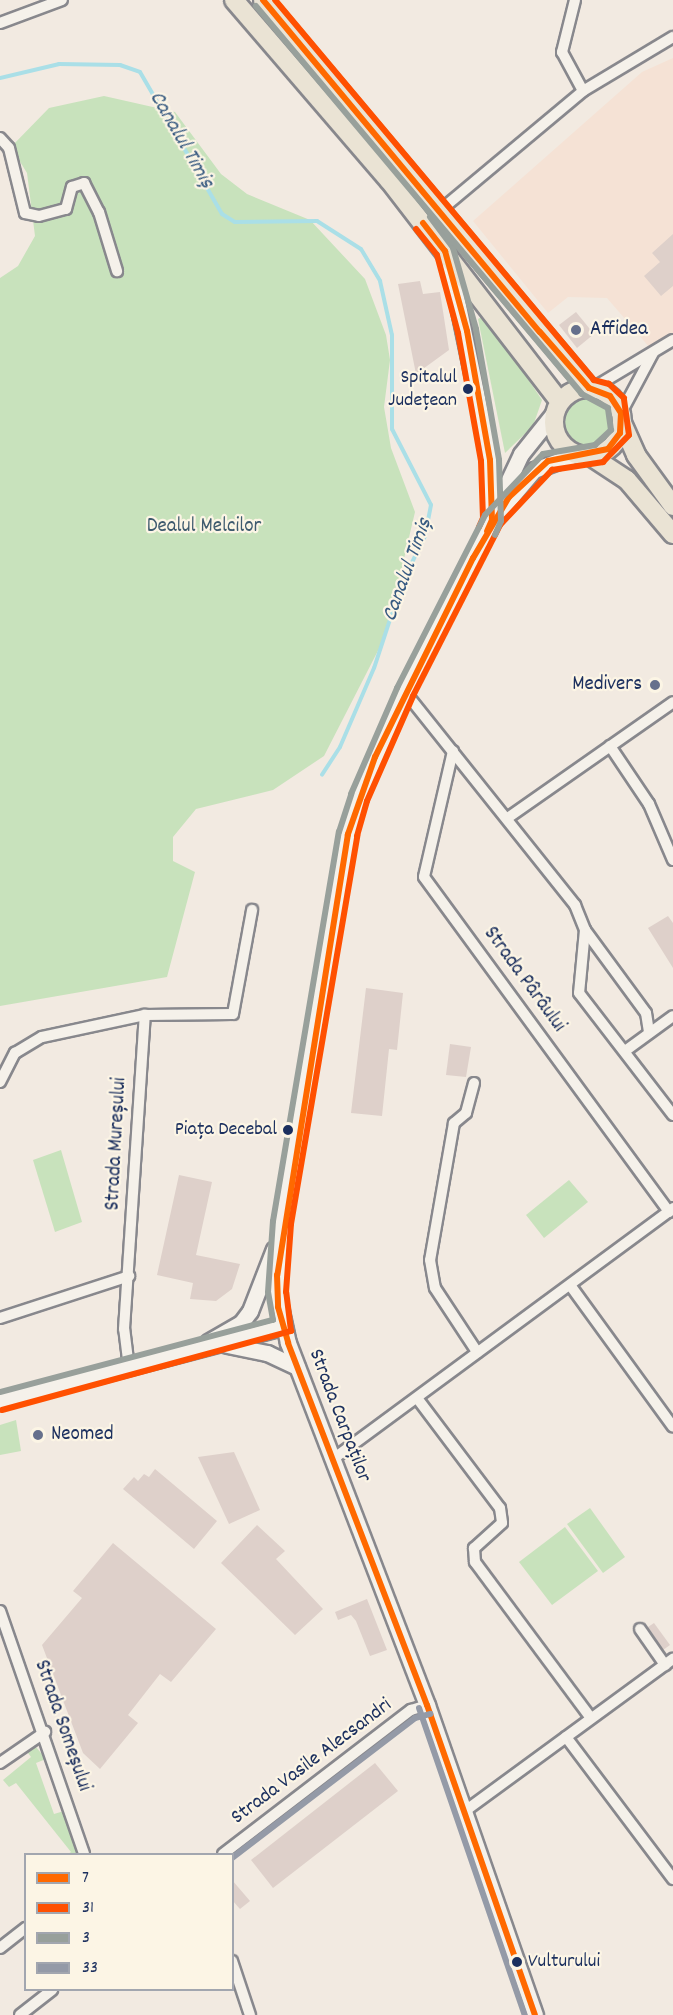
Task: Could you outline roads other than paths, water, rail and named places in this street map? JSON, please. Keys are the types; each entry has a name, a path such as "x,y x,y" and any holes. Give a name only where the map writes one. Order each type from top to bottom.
{"main road":[{"path":"234,0 445,251 559,406 560,440 627,480 673,534"},
{"path":"263,0 591,388 610,396 636,455 673,507"},
{"path":"445,251 482,412 492,520"},
{"path":"559,406 570,393 591,388"},
{"name":"Strada Carpaților","path":"533,2013 427,1705 297,1367 283,1326 277,1292 282,1223 348,834 375,757 405,692 492,520 513,468 559,406"},
{"path":"583,454 608,449 621,418"},
{"name":"Strada Carpaților","path":"492,520 534,470 583,454"},
{"path":"184,1354 232,1329 250,1311 282,1223"},
{"path":"0,1401 283,1326"},
{"path":"221,1344 267,1353 297,1367"}],"street":[{"path":"0,23 62,0"},
{"path":"575,0 562,52 583,91"},
{"path":"442,209 583,91 673,37"},
{"path":"0,138 9,148 25,213 39,216 66,209 72,187 84,183 99,212 117,271"},
{"path":"591,388 673,340"},
{"path":"621,418 654,352"},
{"path":"405,692 509,817 575,905 585,930 646,1013 649,1033"},
{"path":"509,817 672,703"},
{"path":"610,746 649,804 673,860"},
{"name":"Strada Pârâului","path":"333,1459 671,1210 426,880 424,870 453,751"},
{"path":"0,1082 15,1053 31,1041 145,1016 233,1014 252,910"},
{"path":"585,930 578,988 673,1115"},
{"name":"Strada Mureșului","path":"129,1368 124,1329 145,1016"},
{"path":"626,1051 673,1016"},
{"path":"474,1083 466,1113 454,1124 430,1260 435,1288 477,1352"},
{"path":"0,1318 129,1276"},
{"path":"570,1285 673,1427"},
{"path":"417,1398 497,1502 502,1523 474,1548 475,1562 591,1718"},
{"name":"Strada Someșului","path":"0,1611 45,1732 84,1853"},
{"path":"465,1811 669,1662 640,1629"},
{"name":"Strada Vasile Alecsandri","path":"224,1853 411,1710 427,1705"},
{"path":"0,1763 45,1732"},
{"path":"566,1737 673,1878"},
{"path":"0,1948 24,1930"},
{"path":"234,1966 250,2015"},
{"path":"20,2015 50,1991"}],"waterway":[{"name":"Canalul Timiș","path":"0,78 59,64 120,65 140,72 222,214 235,222 317,221 361,249 380,281 392,335 392,429 431,505 425,536 402,583 374,668 340,747 322,775"}],"place":[{"name":"Affidea","path":"576,330"},
{"name":"Spitalul Județean","path":"468,389"},
{"name":"Medivers","path":"655,685"},
{"name":"Piața Decebal","path":"288,1130"},
{"name":"Neomed","path":"38,1435"},
{"name":"Vulturului","path":"517,1962"}],"park label":[{"name":"Dealul Melcilor","path":"204,527"}]}
